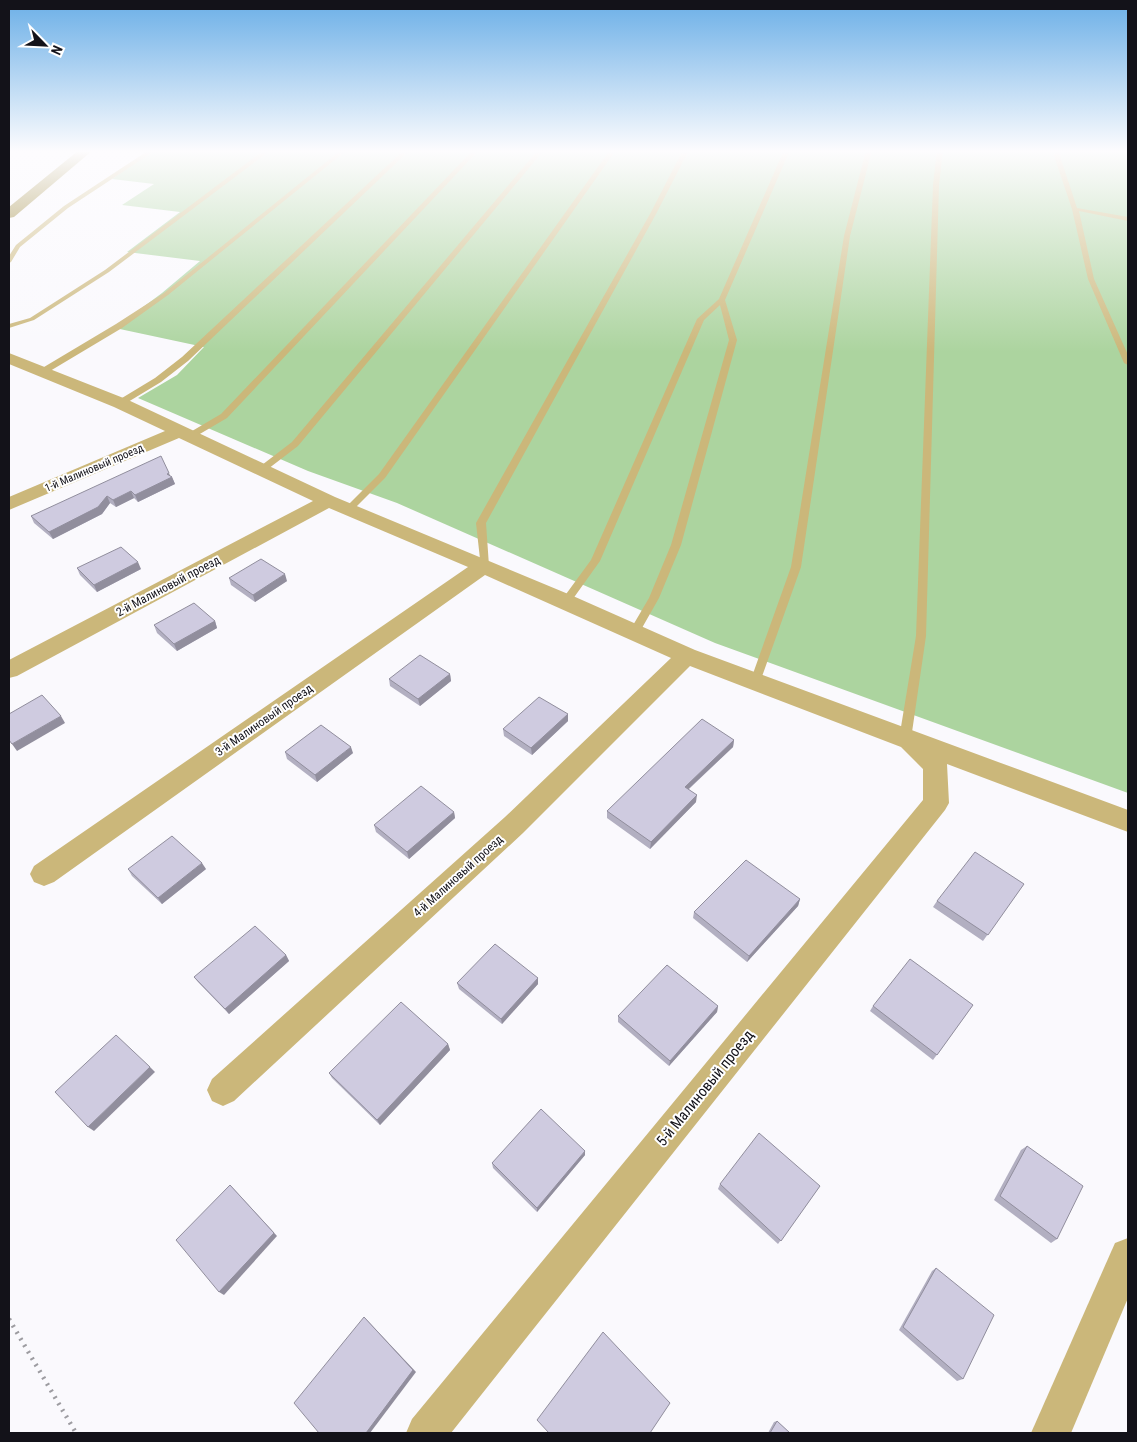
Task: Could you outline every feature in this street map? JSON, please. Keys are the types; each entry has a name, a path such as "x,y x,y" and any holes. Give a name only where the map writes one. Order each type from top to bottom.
{"street":[{"path":"9,358 120,403 348,510 566,601 687,656 1128,821"},
{"name":"1-й Малиновый проезд","path":"9,504 185,434"},
{"name":"2-й Малиновый проезд","path":"9,670 328,501"},
{"name":"3-й Малиновый проезд","path":"44,874 484,566"},
{"name":"4-й Малиновый проезд","path":"223,1090 514,825 687,656"},
{"name":"5-й Малиновый проезд","path":"426,1433 936,803 935,765 905,739"},
{"path":"1051,1433 1128,1256"}],"lane":[{"path":"9,261 18,246 53,217"},
{"path":"9,326 32,319 53,307 107,271 178,217"},
{"path":"42,372 119,326 166,294 261,217"},
{"path":"120,403 158,380 185,360 336,217"},
{"path":"185,434 224,416 412,217"},
{"path":"261,470 295,444 485,217"},
{"path":"348,510 382,476 566,217"},
{"path":"484,566 481,523 651,217"},
{"path":"566,601 596,561 701,319 722,300 758,217"},
{"path":"755,682 796,567 847,236 852,217"},
{"path":"905,739 921,636 935,217"},
{"path":"1078,217 1091,279 1128,362"},
{"path":"634,632 654,598 676,545 734,340 722,300"}],"path":[{"path":"9,1320 76,1433"}],"green space":[{"path":"173,217 1128,217 1128,793 715,643 397,503 308,471 138,398 177,375 204,347 115,328 162,293 200,261 127,252"}],"building":[{"path":"161,456 169,473 167,474 172,477 135,495 131,491 113,500 107,496 98,507 49,532 31,516"},
{"path":"121,547 138,562 94,585 77,568"},
{"path":"261,559 285,574 253,595 229,578"},
{"path":"194,603 215,621 174,644 154,625"},
{"path":"420,655 450,674 418,699 389,679"},
{"path":"42,695 61,716 12,744 9,740 9,714"},
{"path":"539,697 568,714 531,748 503,729"},
{"path":"702,719 734,740 685,787 697,795 651,842 607,811"},
{"path":"321,725 351,747 315,775 285,752"},
{"path":"421,786 454,812 407,852 374,825"},
{"path":"172,836 202,863 158,898 128,869"},
{"path":"975,852 1024,884 988,935 937,901"},
{"path":"746,860 800,899 749,956 694,912"},
{"path":"255,926 286,955 225,1009 194,977"},
{"path":"495,944 538,978 501,1019 457,983"},
{"path":"910,959 973,1005 937,1055 873,1006"},
{"path":"667,965 718,1006 670,1061 618,1016"},
{"path":"401,1002 448,1044 377,1120 329,1073"},
{"path":"116,1035 150,1067 88,1127 55,1092"},
{"path":"541,1109 585,1151 537,1208 492,1163"},
{"path":"759,1133 820,1186 781,1241 720,1184"},
{"path":"1027,1146 1083,1186 1057,1239 1000,1196"},
{"path":"230,1185 274,1233 219,1292 176,1240"},
{"path":"936,1268 994,1315 963,1379 903,1327"},
{"path":"364,1317 413,1370 366,1433 319,1433 294,1403"},
{"path":"603,1332 670,1403 650,1433 549,1433 537,1420"},
{"path":"777,1421 790,1433 770,1433"}]}
